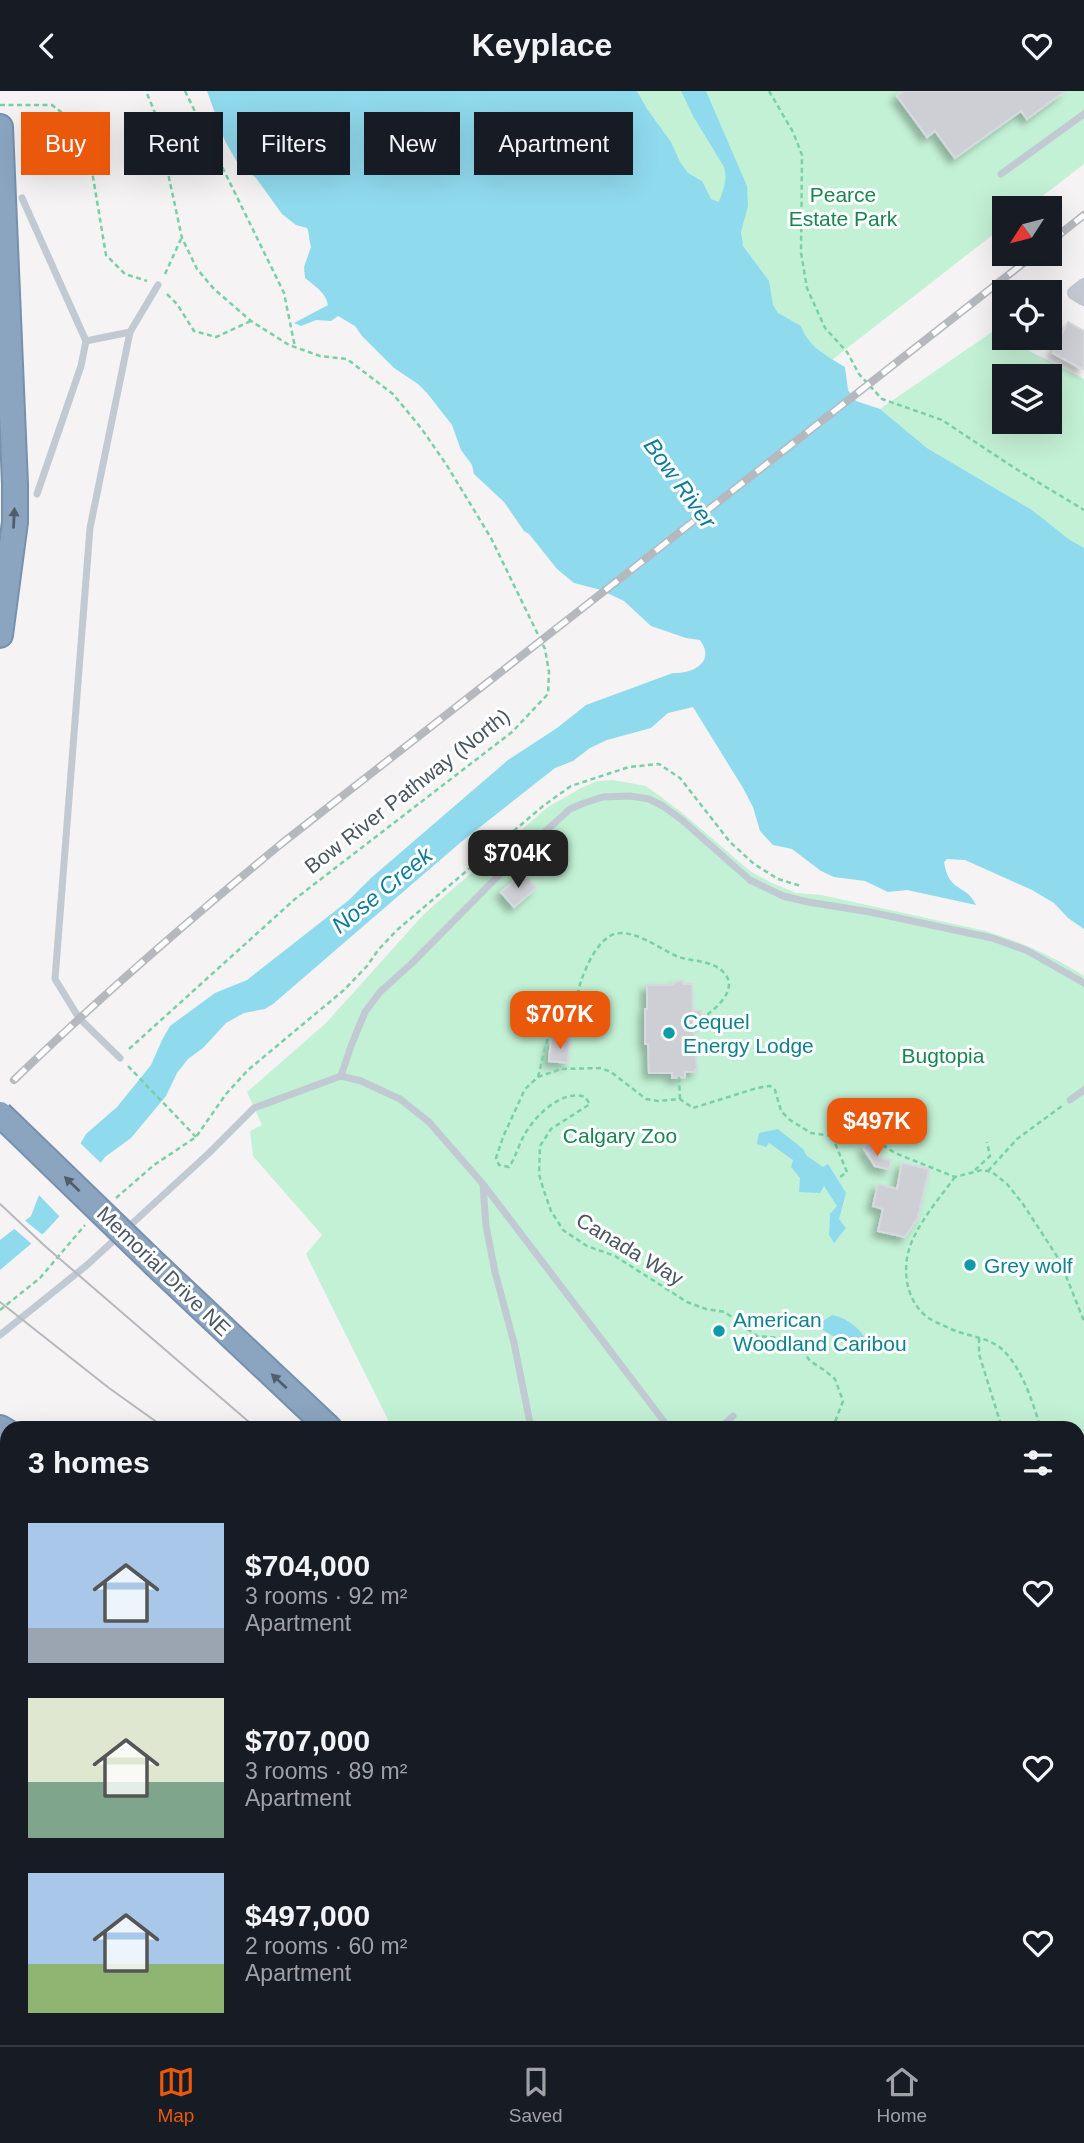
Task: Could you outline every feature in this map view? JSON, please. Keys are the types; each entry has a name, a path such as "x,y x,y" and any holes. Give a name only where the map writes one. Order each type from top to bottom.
{"highway":[{"path":"0,127 15,509 0,635"},
{"name":"Memorial Drive NE","path":"0,1114 322,1421"}],"street":[{"path":"1084,285 1074,293 1084,299"}],"lane":[{"path":"1001,174 1084,114"},
{"path":"22,198 86,341 81,366 37,493"},
{"path":"120,1058 79,1018 55,979 90,529 130,333 158,285"},
{"path":"86,341 130,333"},
{"path":"341,1076 365,1012 380,992 518,856 570,809 603,797 631,796 649,799 663,806 750,880 783,895 992,938 1026,950 1084,983"},
{"path":"0,1335 87,1265 254,1108 341,1076 370,1084 401,1099 429,1122 483,1184 664,1421"},
{"path":"1070,1100 1084,1090"},
{"path":"483,1184 486,1226 530,1421"},
{"path":"727,1421 733,1416"}],"path":[{"name":"Bow River Pathway (North)","path":"120,1058 295,899 512,732 548,694 550,672 545,649 491,538 446,464 393,394 346,359 320,356 295,347 251,321 214,289 197,269 182,238 155,113 146,91"},
{"path":"185,91 285,293 295,347"},
{"path":"769,91 793,132 802,155 801,253 807,288 825,328 847,352 859,374 882,399 942,420 1084,510"},
{"path":"0,105 52,105 70,119 92,171 106,255 125,274 158,285 177,304 194,331 216,337 251,321"},
{"path":"158,285 182,238"},
{"path":"120,1058 196,1137 226,1094 248,1070 344,989 367,967 397,930 543,806 572,786 629,767 659,764 680,778 730,842 754,865 778,879 804,887"},
{"path":"538,1077 555,1023 571,1007 595,953 611,935 626,933 674,955 714,965 723,972 728,980 728,992 723,1002 701,1019"},
{"path":"538,1077 561,1069 601,1068 611,1072 646,1099 680,1099"},
{"name":"Canada Way","path":"538,1077 525,1089 514,1111 496,1158 499,1165 509,1167 526,1132 551,1105 575,1095 586,1097 590,1104 588,1107 551,1129 540,1146 539,1174 551,1211 563,1230 587,1246 615,1256 687,1302 725,1312 757,1336 780,1338 805,1354 810,1361 835,1379 843,1401 835,1421"},
{"path":"679,1077 680,1099 693,1108 770,1086 775,1090 781,1111 811,1133 832,1136 855,1132 866,1134 895,1153 955,1177 982,1170 992,1172 1007,1184 1023,1204 1060,1261 1084,1321"},
{"path":"988,1171 1017,1139 1070,1100"},
{"path":"832,1136 848,1172 840,1177"},
{"path":"972,1173 990,1156 987,1142"},
{"path":"955,1177 912,1240 905,1269 908,1288 920,1310 929,1318 960,1333 992,1342 1005,1352 1027,1387 1039,1421"},
{"path":"979,1338 979,1354 1000,1421"}],"green space":[{"name":"Pearce Estate Park","path":"619,91 1084,91 1084,164 1043,196 992,196 992,235 819,370"},
{"path":"992,332 992,350 1027,350 1055,364 992,364 992,434 1062,434 1062,368 1084,379 1084,548 1032,510 927,448 880,409"},
{"name":"Calgary Zoo","path":"613,780 646,786 680,811 750,871 796,893 821,895 986,931 1036,950 1084,976 1084,1421 389,1421 306,1254 322,1235 253,1156 250,1131 262,1125 247,1092 326,1023 425,913 548,807 597,781"}],"water":[{"path":"207,91 637,91 688,173 702,181 711,199 719,202 725,180 724,167 681,91 706,91 747,186 748,206 741,232 743,246 769,281 773,305 778,313 801,326 813,345 845,367 848,390 856,401 880,409 927,448 1032,510 1084,548 1084,929 1068,918 1054,903 1032,890 965,860 947,859 944,862 946,872 954,884 967,893 976,905 907,890 888,892 865,881 834,877 821,871 792,849 773,845 760,831 753,807 743,788 693,707 668,713 651,728 607,740 590,748 573,761 555,768 461,842 273,1004 265,1009 244,1013 226,1023 203,1048 188,1059 177,1073 166,1096 131,1138 105,1157 69,1206 45,1232 0,1270 0,1240 31,1216 43,1185 79,1146 86,1134 117,1107 151,1065 170,1026 215,993 247,980 349,900 508,760 586,705 673,673 695,669 705,655 700,640 651,626 624,601 601,590 574,583 557,569 524,531 504,502 474,474 452,425 427,393 394,368 355,326 338,316 331,321 316,320 301,326 294,323 328,305 322,293 305,278 304,267 311,247 308,229 296,225 282,214 252,175 350,175 350,112 237,112 237,162 223,135 223,112 215,112"},
{"path":"778,1129 803,1149 807,1156 823,1167 828,1164 846,1193 839,1219 846,1228 834,1243 829,1235 830,1214 837,1206 824,1186 820,1193 799,1192 800,1178 791,1167 793,1160 769,1143 766,1147 757,1144 759,1133"},
{"path":"832,1315 848,1321 865,1337 868,1342 862,1353 821,1329 823,1321"}],"pier":[{"path":"78,1141 103,1165 62,1219 36,1192 48,1169"},
{"path":"22,1218 45,1237 34,1246 11,1226"}],"building":[{"path":"904,91 1065,91 1027,119 1021,111 955,158 935,131 927,137 897,96"},
{"path":"1068,322 1084,331 1084,370 1053,353 1054,350 1062,350 1062,334"},
{"path":"523,873 536,888 514,907 501,892"},
{"name":"Cequel Energy Lodge","path":"678,981 692,984 693,1010 701,1011 701,1023 693,1023 697,1070 685,1072 685,1077 672,1078 672,1073 649,1073 648,1044 645,1044 645,1009 647,985 671,985"},
{"path":"551,1038 570,1040 568,1063 549,1061"},
{"path":"870,1143 880,1158 891,1160 889,1169 875,1166 863,1147"},
{"path":"902,1163 929,1169 918,1217 905,1237 878,1231 883,1209 873,1206 878,1184 897,1189"}],"tram line":[{"path":"0,1204 248,1421"},
{"path":"0,1302 155,1421"}],"railway":[{"path":"1062,232 1084,215"},
{"path":"14,1080 145,959 281,844 1020,266"}],"place":[{"name":"Cequel Energy Lodge","path":"669,1033"},
{"name":"Grey wolf","path":"970,1265"},
{"name":"American Woodland Caribou","path":"719,1331"}],"water label":[{"name":"Bow River","path":"680,483"},
{"name":"Nose Creek","path":"382,890"}],"park label":[{"name":"Bugtopia","path":"943,1055"}]}
